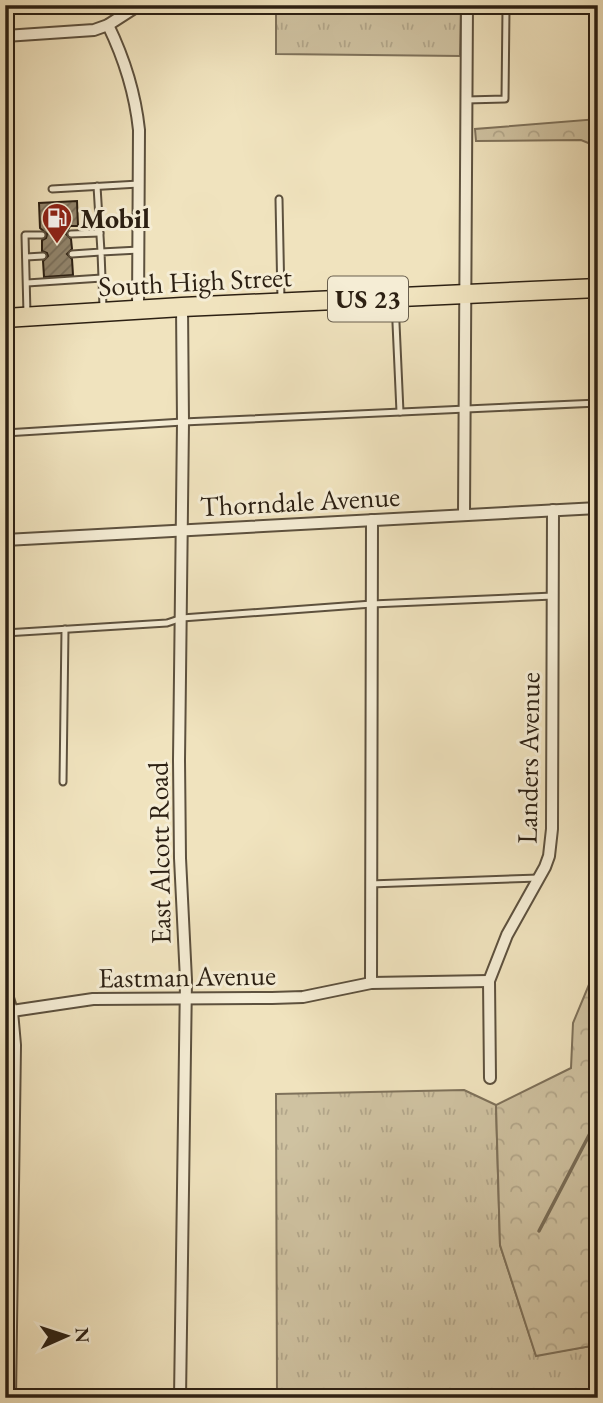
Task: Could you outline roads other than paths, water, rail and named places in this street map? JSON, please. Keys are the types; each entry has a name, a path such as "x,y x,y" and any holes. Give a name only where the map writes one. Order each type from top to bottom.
{"main road":[{"name":"South High Street","path":"5,318 138,309 598,288"}],"street":[{"path":"5,36 88,31 108,25 139,5"},
{"path":"464,514 467,8"},
{"path":"108,25 121,52 136,105 139,130 138,309"},
{"name":"East Alcott Road","path":"180,1398 186,998 180,858 182,307"},
{"name":"Thorndale Avenue","path":"5,540 598,508"},
{"name":"Landers Avenue","path":"490,1078 489,981 506,934 549,856 552,830 553,510"},
{"path":"371,983 372,520"},
{"name":"Eastman Avenue","path":"12,1011 93,999 303,997 371,983 489,981"},
{"path":"5,988 12,1011 15,1045 10,1398"}],"lane":[{"path":"550,6 559,5"},
{"path":"467,8 533,7"},
{"path":"466,100 505,99 506,9"},
{"path":"52,190 139,184"},
{"path":"97,186 103,312"},
{"path":"279,198 281,303"},
{"path":"71,234 100,233"},
{"path":"27,317 25,235 42,235"},
{"path":"72,254 139,250"},
{"path":"26,257 43,256"},
{"path":"27,283 102,278"},
{"path":"394,298 400,412"},
{"path":"5,433 598,403"},
{"path":"5,633 167,623 182,618 372,604 553,596"},
{"path":"63,782 65,629"},
{"path":"370,884 539,878"}],"waterway":[{"path":"539,1231 598,1118"}],"place":[{"name":"Mobil","path":"57,245"}]}
